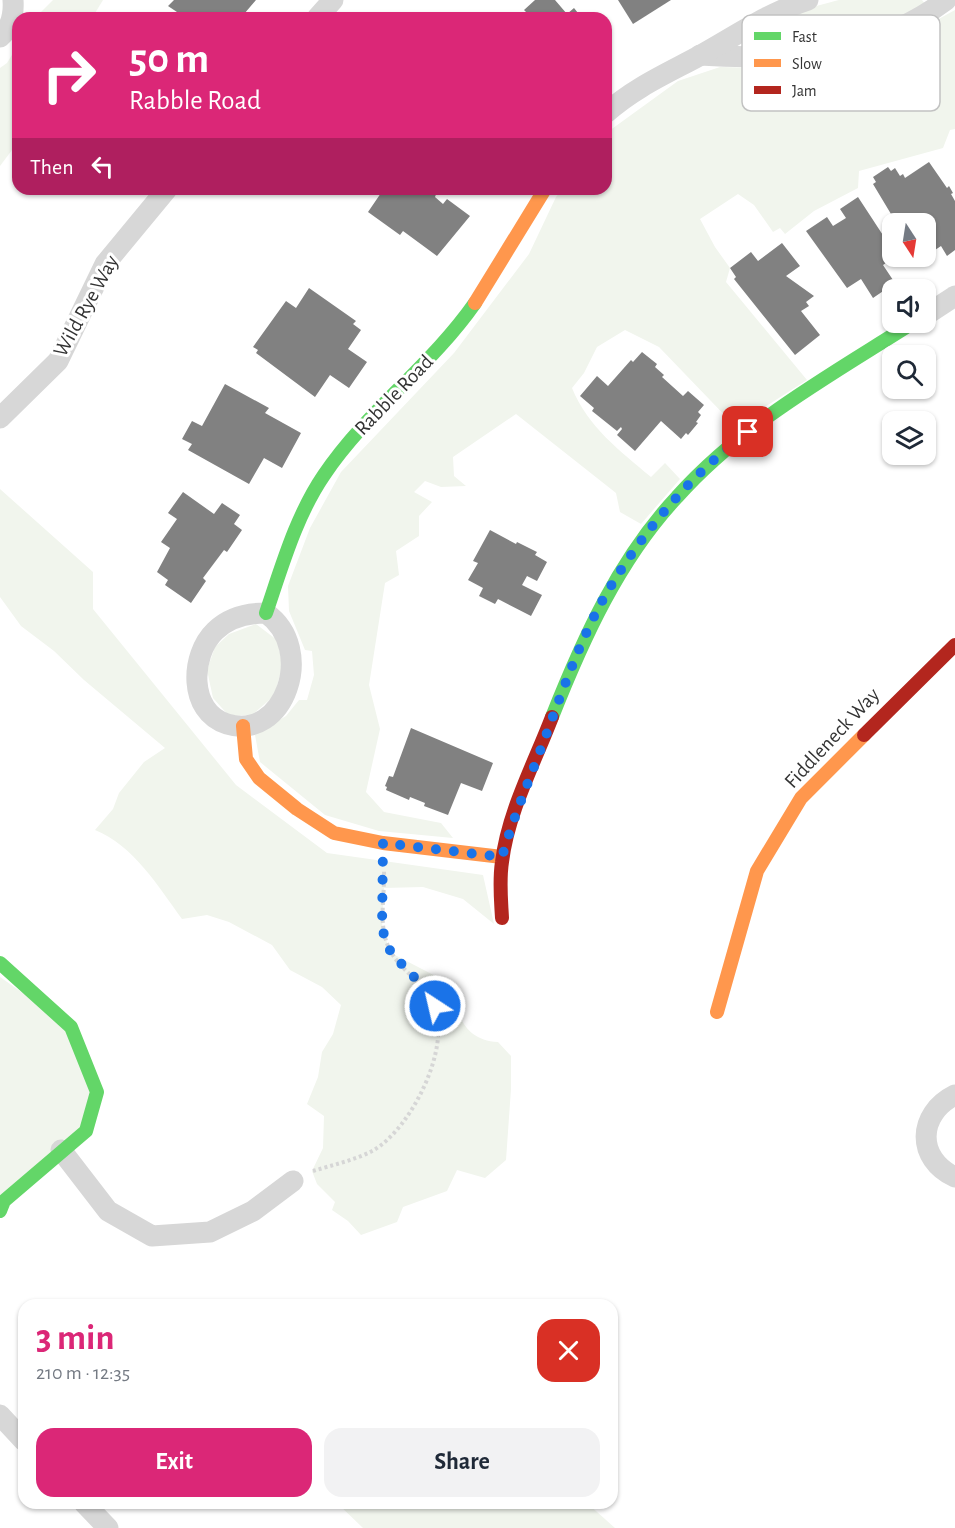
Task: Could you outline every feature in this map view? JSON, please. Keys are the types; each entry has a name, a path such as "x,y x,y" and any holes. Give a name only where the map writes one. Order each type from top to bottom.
{"street":[{"path":"322,12 333,0"},
{"path":"771,15 808,0"},
{"path":"923,15 946,0"},
{"path":"0,38 12,19"},
{"path":"612,108 642,85 700,55 742,30"},
{"path":"700,55 742,57"},
{"name":"Wild Rye Way","path":"0,418 58,361 105,264 162,195"},
{"name":"Rabble Road","path":"266,613 305,508 323,476 346,446 458,325 516,242 542,195"},
{"path":"936,308 955,296"},
{"path":"502,918 502,857 563,688 591,624 614,583 653,525 680,492 734,443 777,411 897,333"},
{"path":"266,613 280,625 292,656 292,670 288,685 277,706 263,718 243,726 222,722 206,710 197,686 199,661 207,640 218,628 247,614 266,613"},
{"name":"Fiddleneck Way","path":"717,1012 757,871 801,798 955,645"},
{"path":"243,726 246,759 253,771 269,787 321,826 334,832 383,843 502,857"},
{"path":"0,963 71,1027 96,1092 86,1131 61,1150 4,1202 0,1211"},
{"path":"955,1095 944,1100 934,1110 928,1122 926,1137 928,1150 934,1163 955,1177"},
{"path":"61,1150 108,1211 152,1236 210,1232 254,1211 293,1181"},
{"path":"0,1415 18,1434"},
{"path":"90,1509 108,1528"}],"path":[{"path":"293,1181 312,1171 374,1150 399,1129 418,1099 434,1058 439,1039 435,1006 414,977 391,953 382,929 383,843"}],"shaded area":[{"path":"53,0 103,0 96,12 41,12"},
{"path":"839,0 922,0 926,5 906,15 786,15"},
{"path":"955,10 955,129 950,130 943,148 859,171 858,188 814,211 785,234 780,228 773,232 754,205 738,194 700,219 715,247 730,268 726,282 807,380 735,426 659,347 625,330 597,347 584,373 572,388 587,415 628,458 651,477 665,463 680,479 641,524 620,512 616,493 516,414 453,457 454,476 466,486 441,487 425,481 414,492 432,502 419,516 419,536 396,551 399,575 385,583 369,685 380,729 366,792 384,812 441,823 453,838 379,831 325,815 260,762 255,735 286,716 299,700 307,700 314,675 312,651 305,650 289,611 288,586 310,528 341,472 454,353 529,254 558,195 612,195 612,129 678,81 720,67 742,67 742,111 940,111 940,18"},
{"path":"12,55 12,150 0,166 0,68 7,63"},
{"path":"0,489 93,572 93,609 236,785 327,853 483,875 494,924 463,899 423,887 384,888 382,929 391,953 449,983 455,1005 463,1023 469,1030 476,1036 498,1042 511,1056 506,1160 485,1178 457,1170 447,1191 403,1207 397,1222 361,1235 348,1221 332,1210 335,1202 317,1184 312,1171 323,1148 324,1116 307,1104 318,1077 322,1052 333,1034 341,1005 322,987 290,970 272,945 229,922 207,915 182,919 133,856 109,837 95,830 113,809 119,793 144,762 165,748 84,680 54,651 21,626 0,597"},
{"path":"256,624 277,640 283,665 274,696 252,715 229,716 213,698 207,670 215,647 229,634"},
{"path":"0,977 71,1027 97,1092 86,1131 0,1202"},
{"path":"343,1509 594,1509 615,1528 363,1528"}],"building":[{"path":"174,0 256,0 246,12 177,12 168,6"},
{"path":"535,0 555,0 565,12 526,12 524,10"},
{"path":"618,0 671,0 633,24"},
{"path":"929,162 953,193 951,194 955,201 955,250 947,256 941,246 936,249 936,213 890,213 873,184 876,182 873,177 888,167 891,171 895,168 900,176 903,174 905,178"},
{"path":"380,195 436,195 435,197 443,204 447,199 470,216 437,256 403,231 400,235 368,212"},
{"path":"858,197 882,234 882,267 892,279 882,279 882,292 873,298 861,279 847,288 806,231 827,217 833,226 846,218 840,209"},
{"path":"782,243 800,266 786,276 814,296 806,302 809,306 801,311 820,335 795,355 734,279 736,277 730,268 751,252 758,261"},
{"path":"309,288 356,321 353,324 361,330 348,349 367,362 349,388 330,375 315,397 256,353 258,350 253,347 286,301 296,308"},
{"path":"642,352 657,364 655,367 664,375 662,377 683,396 688,391 704,405 698,412 701,415 696,422 698,423 688,435 686,433 681,439 661,421 635,451 617,435 621,427 617,431 592,411 594,408 580,396 597,376 608,386 631,360 633,362"},
{"path":"225,384 269,408 265,413 301,433 282,468 264,458 249,484 188,450 192,444 182,439 192,421 202,426"},
{"path":"183,492 214,514 222,503 240,515 234,524 242,530 227,552 224,550 203,578 206,581 191,603 165,585 168,580 157,572 170,548 161,542 177,519 168,513"},
{"path":"490,530 537,552 535,555 547,562 537,581 527,576 522,585 542,595 531,616 498,599 495,604 479,596 483,588 468,580 478,563 473,561"},
{"path":"411,728 493,763 482,791 461,783 448,815 424,806 425,803 410,797 409,800 386,790 385,786 389,776 393,777"}],"traffic: fast":[{"path":"266,613 305,507 324,475 360,430 439,347 475,303"},
{"path":"552,717 576,658 604,601 637,547 677,497 703,470 759,423 896,333"},
{"path":"0,963 71,1027 97,1092 86,1131 4,1201 0,1211"}],"traffic: slow":[{"path":"475,303 541,195"},
{"path":"243,726 246,759 259,778 297,809 334,833 383,843 502,857"},
{"path":"717,1012 757,871 801,798 864,735"}],"traffic: jam":[{"path":"864,735 955,645"},
{"path":"502,918 500,890 505,843 522,788 552,717"}],"route":[{"path":"435,1006 414,977 391,953 382,929 383,843 502,857 563,688 601,603 640,544 680,492 748,432"}]}
